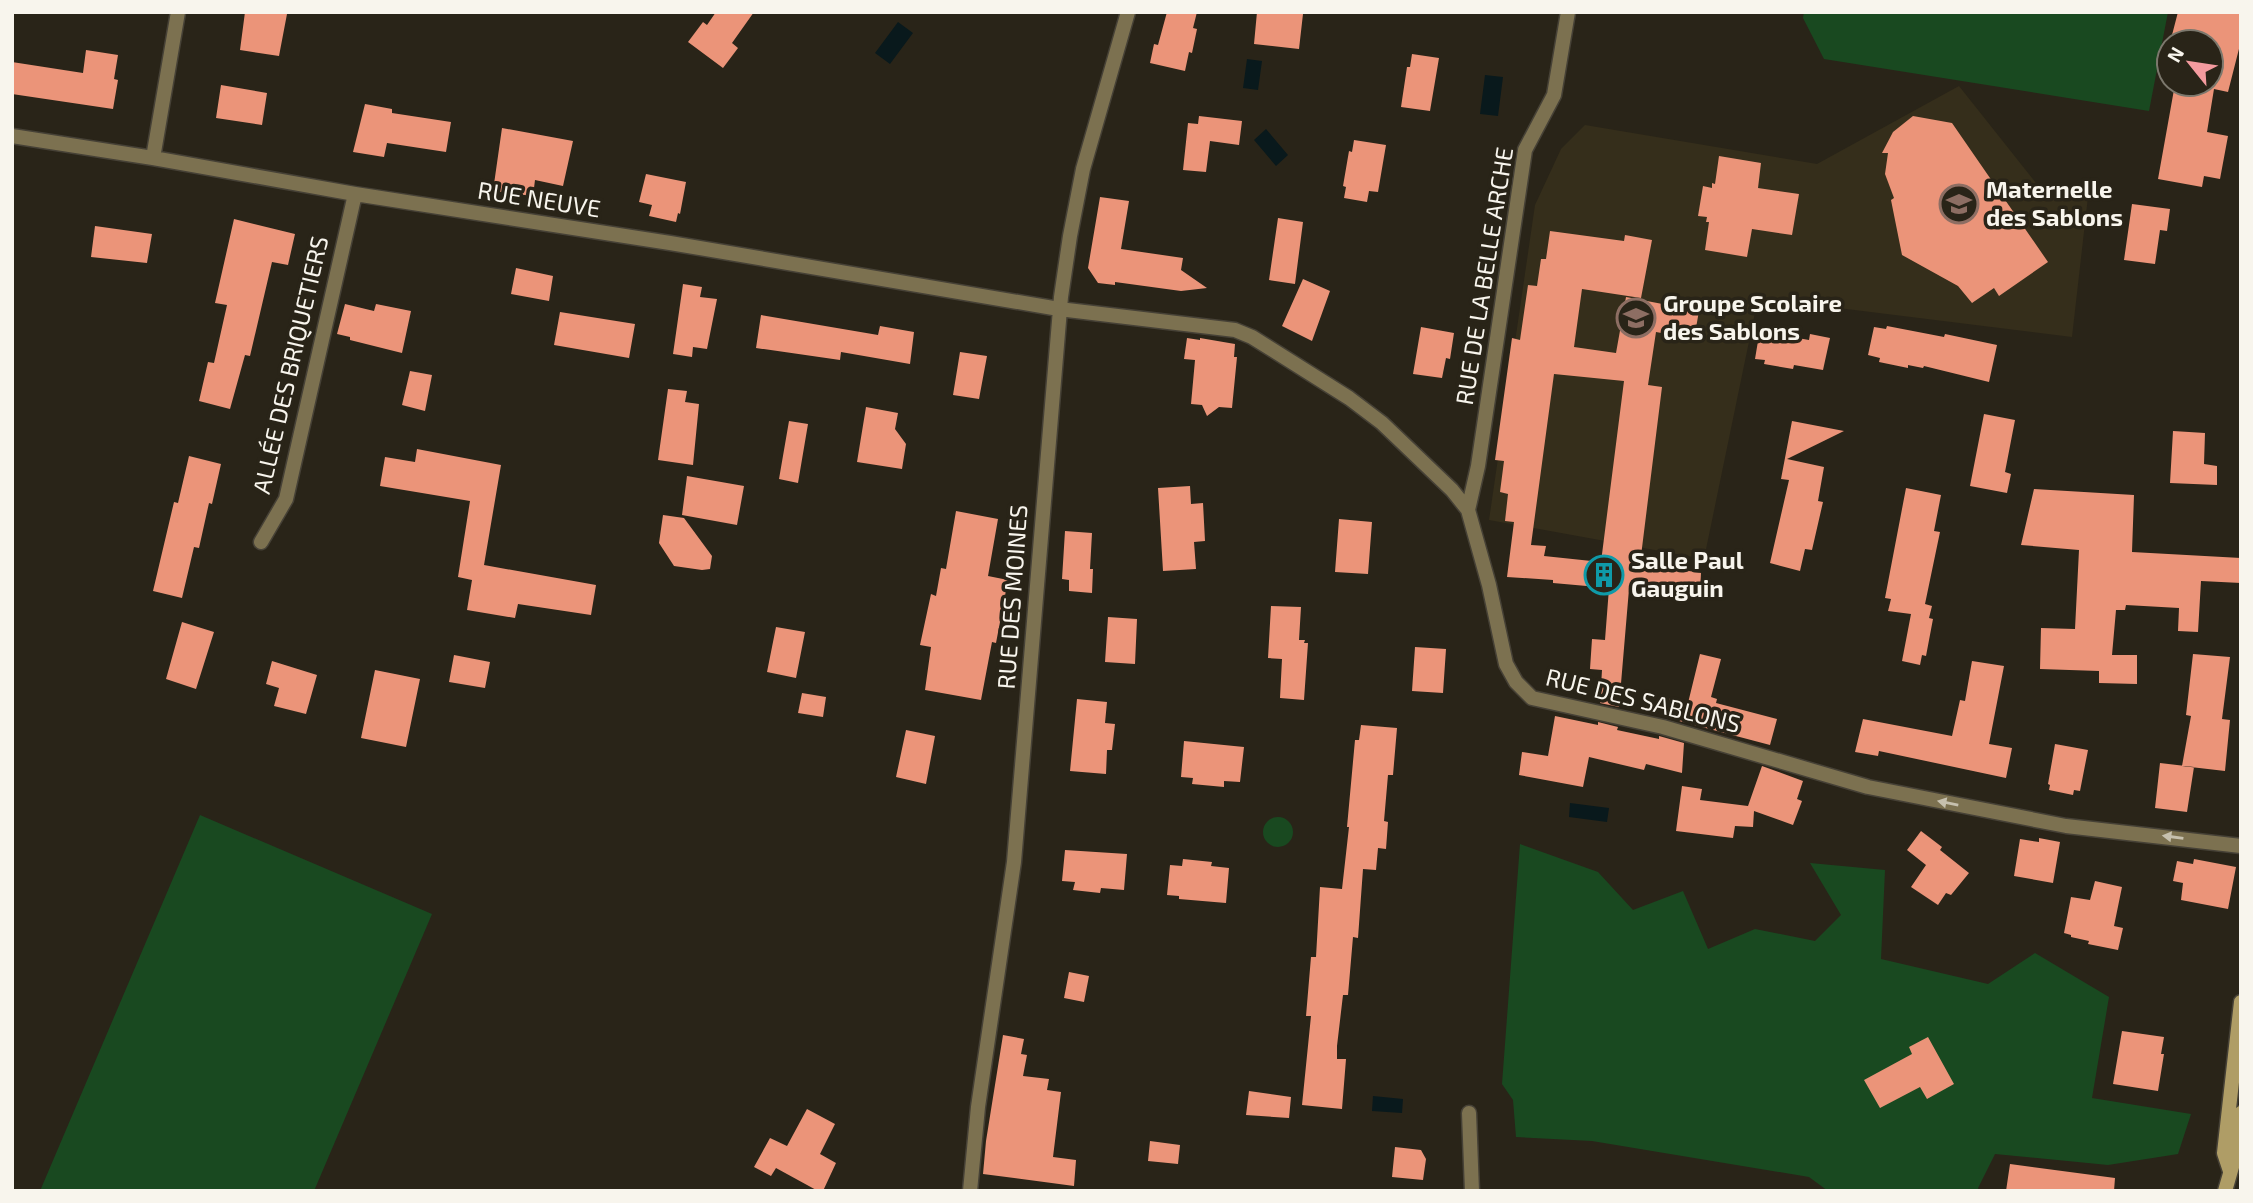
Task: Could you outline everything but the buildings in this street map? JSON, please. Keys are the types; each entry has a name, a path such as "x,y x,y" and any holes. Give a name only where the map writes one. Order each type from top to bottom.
{"main road":[{"path":"2235,1176 2224,1153 2241,1002"},
{"path":"2225,1191 2235,1176 2241,1113"}],"street":[{"path":"153,158 178,12"},
{"name":"RUE DES MOINES","path":"970,1191 978,1107 1014,863 1059,309 1083,170 1128,12"},
{"name":"RUE DE LA BELLE ARCHE","path":"1468,510 1478,466 1525,150 1555,95 1568,12"},
{"name":"RUE NEUVE","path":"12,136 1059,309"},
{"name":"ALLÉE DES BRIQUETIERS","path":"261,542 286,499 355,194"},
{"name":"RUE DES SABLONS","path":"1059,309 1235,330 1252,337 1382,422 1452,490 1468,510 1489,584 1506,664 1516,682 1532,698 1663,727 1868,787 2066,826 2241,846"},
{"path":"1469,1113 1472,1191"}],"shaded area":[{"path":"898,22 913,33 890,64 875,53"},
{"path":"1247,59 1262,61 1258,90 1243,88"},
{"path":"1485,75 1503,77 1498,116 1480,114"},
{"name":"Groupe Scolaire des Sablons","path":"1959,86 2036,183 2089,188 2072,337 1758,298 1704,559 1489,520 1535,205 1561,149 1585,125 1817,164"},
{"path":"1266,129 1288,155 1276,166 1254,140"},
{"path":"1570,803 1609,808 1607,822 1569,817"},
{"path":"1373,1096 1403,1099 1402,1113 1372,1111"}],"green space":[{"path":"1804,12 2168,12 2165,28 2155,28 2155,80 2149,111 1824,59 1803,18"},
{"path":"200,815 432,914 314,1191 40,1191"},
{"path":"1278,817 1289,821 1293,832 1289,843 1278,847 1267,843 1263,832 1267,821"},
{"path":"1520,844 1598,872 1633,910 1683,891 1708,949 1755,929 1815,941 1841,915 1810,863 1885,870 1881,959 1988,984 2035,953 2109,997 2092,1098 2191,1114 2178,1154 2108,1165 1995,1154 1978,1188 1979,1191 1828,1191 1809,1177 1592,1141 1516,1137 1513,1100 1502,1084"}],"place":[{"name":"Maternelle des Sablons","path":"1959,204"},
{"name":"Groupe Scolaire des Sablons","path":"1636,318"},
{"name":"Salle Paul Gauguin","path":"1604,575"}]}
